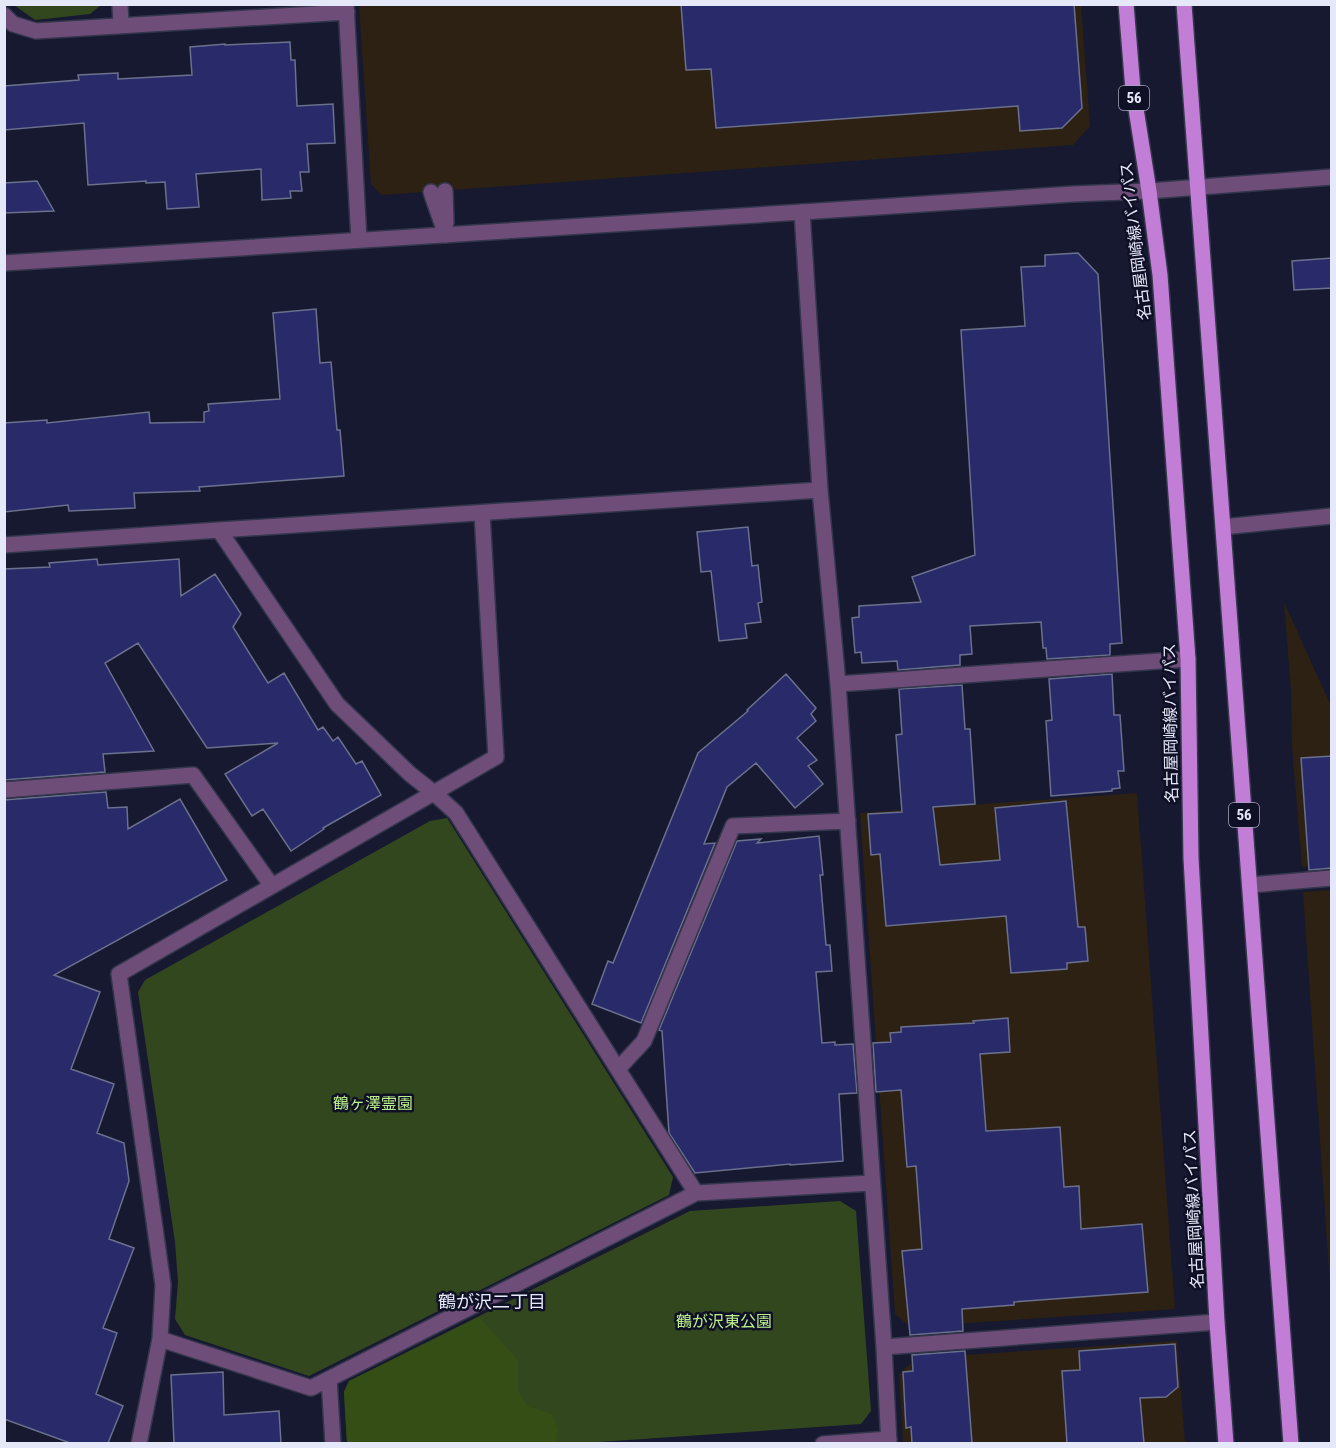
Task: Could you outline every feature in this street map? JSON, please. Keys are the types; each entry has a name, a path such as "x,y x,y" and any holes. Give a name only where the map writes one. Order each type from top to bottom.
{"main road":[{"name":"名古屋岡崎線バイパス","path":"1126,4 1133,90 1160,275 1188,659 1191,858 1226,1443"},
{"name":"56","path":"1184,4 1291,1443"}],"street":[{"path":"120,4 121,25"},
{"path":"4,15 14,24 36,31 347,8 358,240"},
{"path":"4,263 1149,191 1332,177"},
{"path":"438,191 446,235"},
{"path":"802,212 820,490 848,821 889,1441 823,1443"},
{"path":"4,544 820,490"},
{"path":"139,1443 160,1339 163,1285 118,974 496,757 483,513"},
{"path":"1223,527 1332,516"},
{"path":"219,530 337,704 410,774 456,813 696,1193"},
{"path":"838,684 1188,659"},
{"path":"4,790 193,775 272,886"},
{"path":"618,1069 644,1041 733,826 848,821"},
{"path":"1250,885 1332,878"},
{"path":"160,1339 311,1388 696,1193 872,1183"},
{"path":"884,1347 1217,1322"},
{"path":"329,1379 333,1443"}],"shaded area":[{"path":"359,5 1081,5 1090,126 1073,145 382,195 371,184"},
{"path":"1284,602 1331,706 1331,866 1302,867"},
{"path":"1137,793 1175,1309 910,1327 895,1314 860,813"},
{"path":"1332,890 1331,1300 1303,892"},
{"path":"1177,1341 1185,1443 903,1443 899,1374 917,1358"}],"green space":[{"path":"14,5 101,5 90,14 35,20"},
{"name":"鶴ヶ澤霊園","path":"447,818 673,1177 669,1195 309,1376 185,1335 175,1319 178,1282 175,1242 138,992 145,980 430,821"},
{"name":"鶴が沢東公園","path":"840,1201 856,1211 871,1411 861,1424 584,1443 347,1443 344,1392 349,1381 690,1211"},
{"path":"479,1317 518,1360 518,1391 527,1406 552,1414 558,1429 556,1443 347,1443 344,1392 349,1381"}],"building":[{"path":"681,4 1074,4 1082,108 1062,128 1020,131 1018,106 716,128 711,69 686,70"},
{"path":"290,42 291,60 295,60 297,106 333,104 335,143 307,144 309,172 300,172 302,191 290,191 291,198 262,200 261,169 196,174 199,207 167,209 165,182 88,185 84,123 4,130 4,86 79,80 78,75 118,73 118,79 192,75 190,47"},
{"path":"37,181 54,211 4,213 4,183"},
{"path":"1078,253 1098,274 1122,643 1110,644 1110,655 1047,659 1046,648 1043,648 1041,622 970,626 972,654 960,655 960,665 898,670 897,661 862,663 861,652 855,653 852,618 859,617 859,606 921,602 912,577 975,555 961,330 1025,326 1021,267 1045,266 1045,255"},
{"path":"1332,258 1332,288 1294,290 1292,261"},
{"path":"316,309 320,363 331,362 344,476 199,487 200,491 134,493 135,508 69,511 68,505 4,512 4,423 47,420 47,423 149,412 150,423 204,422 204,412 209,411 208,404 280,399 273,313"},
{"path":"748,527 752,566 758,565 762,602 758,603 761,622 745,624 747,638 719,641 711,571 701,572 697,532"},
{"path":"97,559 98,565 179,559 181,596 215,574 241,614 233,627 268,683 284,673 318,730 323,727 333,741 338,737 356,764 362,761 381,795 323,828 291,851 263,809 252,816 225,774 278,743 207,748 138,643 105,663 154,751 103,754 105,772 4,780 4,569 50,567 49,563"},
{"path":"786,674 816,708 811,714 816,721 797,738 817,760 808,766 823,784 795,808 756,763 727,787 704,844 715,843 641,1023 592,1004 608,961 613,963 698,753 748,711"},
{"path":"1112,674 1114,715 1120,715 1124,771 1118,771 1120,788 1112,789 1112,791 1051,796 1046,721 1052,720 1049,679"},
{"path":"962,685 965,729 970,729 975,804 933,807 940,865 1000,860 995,808 1066,801 1078,927 1085,927 1088,961 1067,963 1067,969 1011,973 1006,916 886,926 880,854 871,855 868,814 902,812 896,735 902,734 899,689"},
{"path":"1332,756 1332,868 1309,870 1301,758"},
{"path":"106,792 108,808 127,807 128,829 180,799 227,880 54,975 100,992 71,1069 114,1084 97,1133 124,1143 129,1181 109,1239 134,1248 103,1328 117,1333 96,1394 123,1406 108,1443 70,1443 4,1419 4,800"},
{"path":"819,836 826,945 830,945 832,971 816,972 822,1043 853,1044 857,1093 839,1094 843,1161 695,1173 669,1133 662,1031 659,1030 737,841 761,839 757,843"},
{"path":"1008,1018 1010,1052 980,1054 986,1131 1060,1127 1064,1187 1079,1186 1081,1229 1142,1224 1148,1292 1014,1302 1014,1305 962,1309 963,1331 910,1335 902,1251 922,1249 916,1166 907,1167 901,1090 876,1092 873,1043 891,1042 890,1033 901,1032 901,1027 974,1023 973,1021"},
{"path":"1175,1344 1178,1387 1166,1397 1140,1398 1144,1443 1067,1443 1062,1371 1080,1370 1079,1351"},
{"path":"965,1351 972,1443 912,1443 911,1427 906,1428 903,1372 913,1371 912,1355"},
{"path":"223,1372 224,1415 279,1411 281,1443 174,1443 171,1375"}],"district":[{"name":"鶴が沢二丁目","path":"492,1302"}]}
